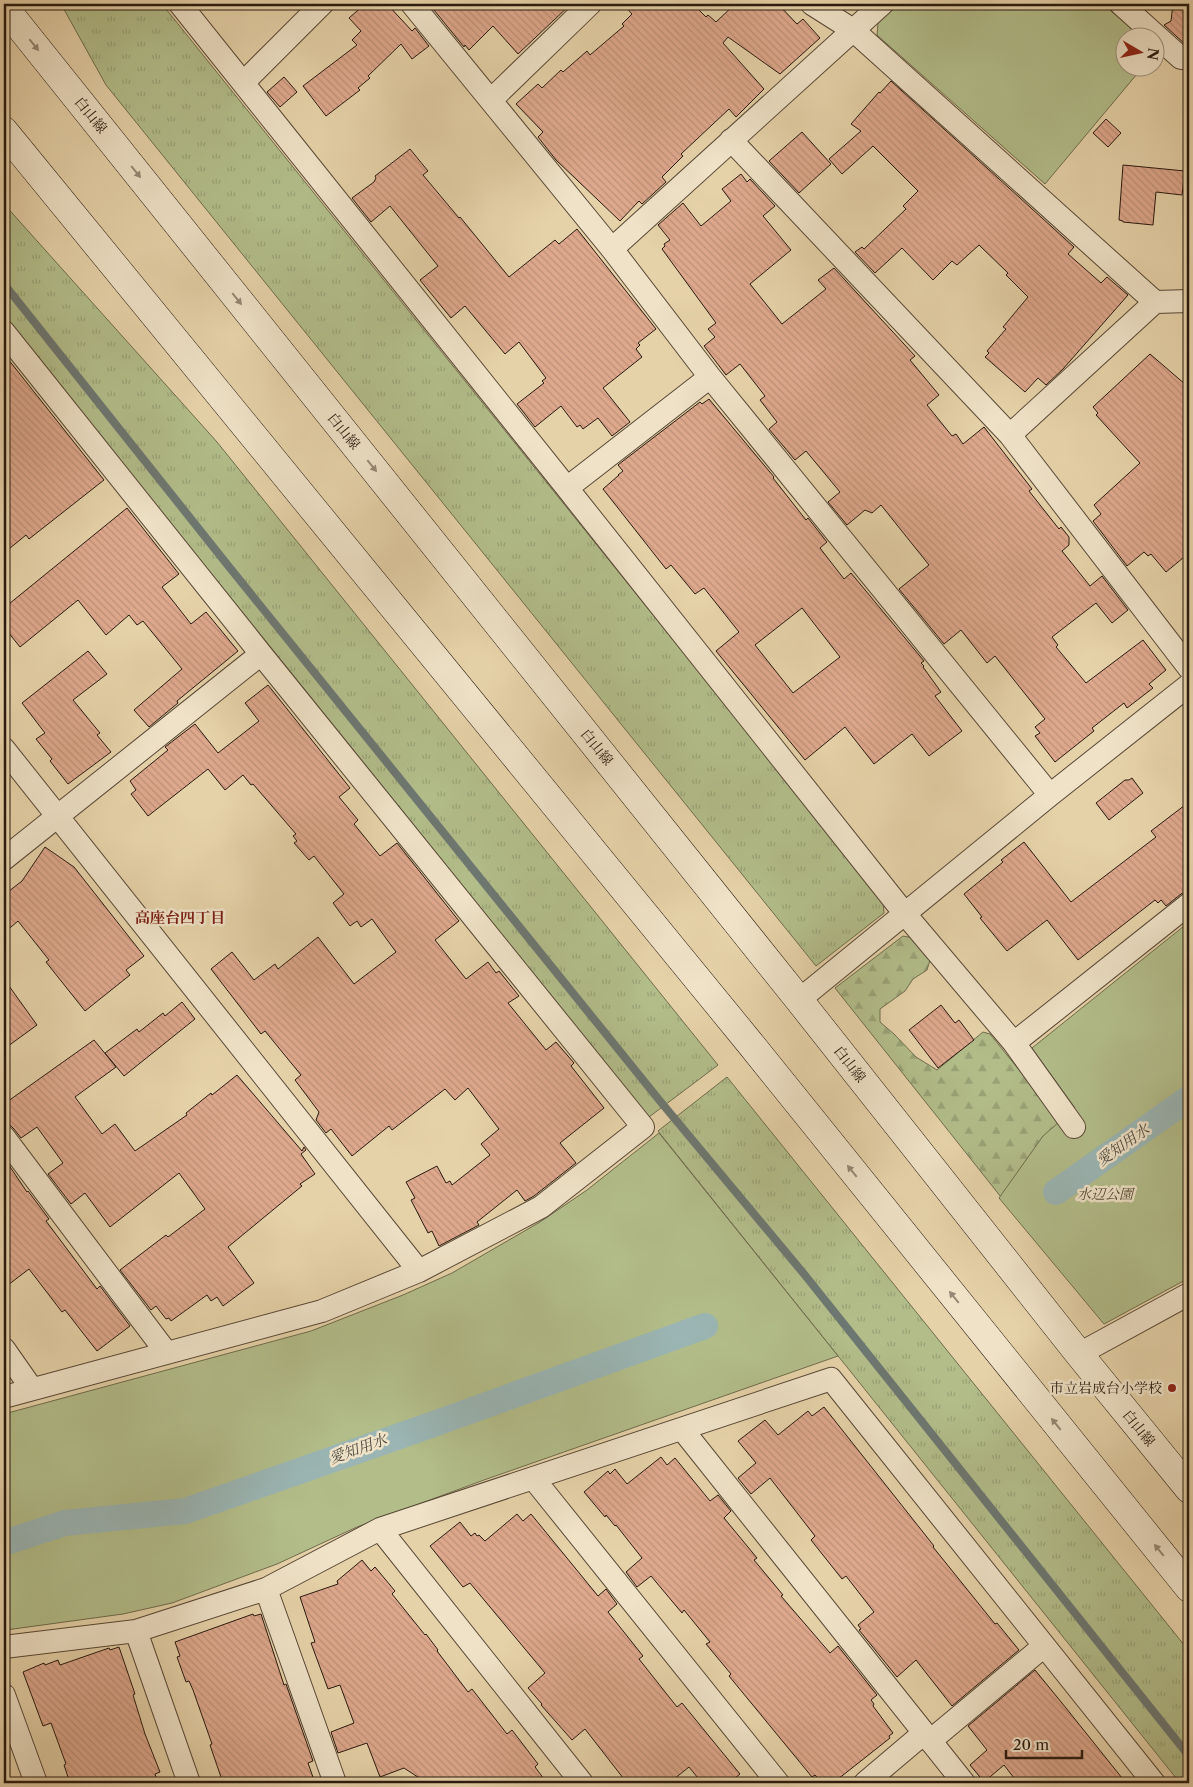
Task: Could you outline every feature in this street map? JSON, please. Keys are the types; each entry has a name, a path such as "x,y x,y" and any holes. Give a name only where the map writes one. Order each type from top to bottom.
{"street":[{"path":"180,4 905,914 1014,1043 1074,1127"},
{"path":"244,82 322,4"},
{"path":"412,4 612,249 710,376 1050,795"},
{"path":"491,100 590,4"},
{"path":"812,4 853,30 1155,302"},
{"path":"612,249 882,4"},
{"path":"1121,4 1181,58 1189,58"},
{"name":"白山線","path":"4,7 799,1000 1079,1354 1189,1489"},
{"path":"732,140 1010,435 1189,668"},
{"path":"8,147 749,1042 1189,1588"},
{"path":"1010,435 1155,302 1189,300"},
{"path":"4,332 643,1127 541,1207 419,1272 322,1311 4,1397"},
{"path":"567,488 710,376"},
{"path":"4,859 261,654"},
{"path":"799,1000 1050,795 1189,685"},
{"path":"4,749 419,1272"},
{"path":"1014,1043 1189,904"},
{"path":"4,1137 166,1352"},
{"path":"1079,1354 1189,1294"},
{"path":"4,1349 32,1389"},
{"path":"4,1647 136,1631 266,1589 380,1529 831,1379 1154,1783"},
{"path":"682,1428 964,1783"},
{"path":"533,1478 778,1783"},
{"path":"380,1529 582,1783"},
{"path":"266,1589 335,1783"},
{"path":"136,1631 188,1783"},
{"path":"865,1783 1044,1646"},
{"path":"4,1695 36,1783"}],"green space":[{"path":"61,4 162,4 883,901 884,913 816,966 106,85"},
{"path":"899,4 1103,4 1131,28 1116,28 1116,78 1134,78 1045,184 877,35 878,23"},
{"path":"4,204 217,442 718,1065 649,1117 4,316"},
{"name":"水辺公園","path":"1189,922 1189,1278 1104,1324 999,1198 1043,1136 1075,1108 1032,1048"},
{"path":"903,936 913,938 930,960 927,970 913,979 905,991 880,1009 880,1022 916,1057 937,1070 983,1032 990,1034 1062,1123 1024,1226 835,988"},
{"path":"727,1077 1189,1651 1189,1783 1180,1783 658,1131"},
{"path":"659,1133 838,1356 484,1480 357,1527 277,1564 172,1603 123,1614 4,1629 4,1414 311,1331 403,1295 452,1273 540,1222 587,1190"}],"building":[{"path":"365,4 387,4 412,31 415,28 429,46 412,59 401,44 368,76 370,78 358,88 360,90 326,116 303,86 357,45 352,40 361,31 349,18"},
{"path":"442,4 571,4 518,54 493,26 469,50 465,45 464,47 434,10"},
{"path":"623,4 693,4 706,17 708,15 716,22 735,4 778,4 797,24 803,19 820,38 780,74 728,37 723,43 764,89 736,117 729,109 681,154 683,156 662,177 666,182 642,204 639,201 620,221 556,160 538,137 543,132 516,104 538,84 542,88 561,70 563,72 587,51 590,55 624,26 622,24 632,14"},
{"path":"1173,4 1189,4 1189,45 1186,45 1164,25 1171,21"},
{"path":"284,77 297,92 280,107 267,92"},
{"path":"891,81 1074,247 1068,254 1101,283 1107,277 1128,295 1063,369 1046,385 1038,378 1025,392 985,357 989,353 987,351 1006,329 1003,327 1028,297 1006,275 1008,273 979,245 957,265 952,261 933,280 902,248 875,273 855,252 862,247 864,249 906,209 903,206 918,191 873,146 842,174 829,159 861,131 851,124"},
{"path":"1106,119 1121,133 1108,147 1093,133"},
{"path":"802,132 831,164 799,193 769,161"},
{"path":"410,149 428,171 423,175 509,277 555,240 559,244 577,229 656,329 638,343 640,345 636,349 642,357 603,388 630,422 612,436 598,418 583,429 580,425 577,427 561,406 535,427 517,404 544,383 542,381 546,378 519,342 505,354 465,306 451,318 420,280 438,266 390,206 371,222 352,198 374,182 375,176"},
{"path":"1123,165 1185,171 1182,195 1156,192 1153,225 1119,220"},
{"path":"741,174 747,182 750,179 775,206 763,216 791,250 750,284 782,324 826,289 818,280 834,268 915,356 910,360 939,395 927,405 952,436 956,434 963,444 984,427 1032,489 1029,491 1059,529 1061,527 1069,537 1069,545 1062,551 1090,586 1102,576 1128,610 1112,623 1096,603 1052,637 1058,645 1056,647 1086,683 1143,640 1166,670 1149,684 1153,688 1127,708 1124,703 1092,728 1094,731 1055,762 1035,736 1040,733 1035,727 1045,719 995,656 987,663 961,630 944,644 899,589 929,565 881,505 872,513 865,510 847,525 828,502 840,492 806,451 795,460 769,429 777,422 760,400 765,396 740,364 726,375 704,346 715,337 708,329 716,323 662,249 665,246 664,244 670,240 658,225 683,203 701,226 731,201 722,189"},
{"path":"4,354 104,480 29,539 26,535 4,553"},
{"path":"1150,354 1186,385 1189,398 1189,553 1166,572 1151,554 1148,556 1144,552 1127,566 1093,521 1101,514 1094,505 1140,463 1096,415 1098,413 1093,407"},
{"path":"709,399 774,477 806,520 808,518 827,542 820,548 844,579 851,573 924,661 921,663 923,667 941,692 935,696 962,731 929,756 912,734 874,764 845,727 805,760 716,651 739,632 704,588 695,594 671,565 666,569 603,489 623,471 618,465 700,402 702,404","holes":["802,608 840,657 793,693 755,645"]},
{"path":"127,508 179,574 162,587 191,624 206,612 238,651 177,701 178,703 149,727 134,710 182,669 143,621 137,625 129,615 106,635 78,600 20,647 4,627 4,608"},
{"path":"88,651 107,674 73,700 100,733 97,735 111,752 68,784 36,739 45,733 22,703"},
{"path":"268,685 350,788 339,797 358,820 354,824 380,856 397,843 459,921 435,940 466,979 488,962 496,973 499,971 519,996 508,1003 546,1050 556,1042 574,1063 571,1066 604,1108 560,1143 576,1163 525,1201 517,1190 477,1222 479,1225 439,1246 432,1231 428,1233 411,1200 415,1198 406,1182 437,1166 446,1183 450,1181 452,1185 490,1155 481,1144 499,1129 468,1088 455,1100 445,1089 392,1130 389,1126 352,1156 331,1129 326,1133 316,1120 319,1112 295,1080 301,1075 265,1031 261,1034 211,969 232,952 254,980 275,964 278,969 318,937 354,984 396,952 372,919 361,927 357,921 350,926 333,903 344,894 314,856 309,860 294,843 297,841 293,836 296,834 243,775 225,790 208,769 148,816 131,794 136,790 130,781 168,750 165,747 195,724 218,753 259,721 245,703"},
{"path":"1132,778 1143,793 1109,820 1096,803 1125,780"},
{"path":"1189,802 1189,890 1166,906 1161,900 1158,903 1155,900 1078,960 1047,920 1007,951 980,918 982,917 964,894 1024,842 1071,902 1156,837 1151,831"},
{"path":"45,847 74,867 144,956 126,970 130,975 85,1011 46,962 49,960 18,921 4,933 4,895 22,881"},
{"path":"4,979 37,1025 4,1049"},
{"path":"182,1002 195,1019 124,1076 105,1053 137,1029 139,1032 163,1013 165,1016"},
{"path":"941,1005 955,1023 959,1020 974,1040 938,1068 909,1030"},
{"path":"94,1040 116,1067 75,1097 102,1134 115,1124 135,1151 187,1115 186,1113 211,1093 212,1095 237,1075 302,1151 304,1147 306,1150 301,1154 315,1174 300,1184 302,1186 228,1247 254,1283 223,1306 217,1297 211,1301 207,1295 171,1321 169,1318 166,1319 156,1306 151,1310 120,1270 166,1235 168,1237 205,1209 179,1173 110,1227 85,1193 71,1204 48,1174 63,1163 37,1127 21,1138 10,1125 4,1124 4,1104"},
{"path":"4,1158 27,1192 49,1219 46,1221 97,1289 100,1286 130,1326 97,1351 65,1310 62,1312 29,1269 4,1288"},
{"path":"824,1407 933,1547 995,1624 997,1623 1019,1650 952,1706 916,1660 897,1677 859,1630 861,1629 858,1625 874,1612 846,1576 842,1579 811,1540 815,1536 770,1478 751,1494 738,1478 756,1463 738,1441 765,1420 778,1435 808,1411 812,1416"},
{"path":"661,1457 667,1465 675,1458 710,1501 718,1495 731,1511 724,1518 757,1558 754,1560 783,1595 781,1596 830,1653 838,1646 877,1695 871,1700 874,1704 873,1706 893,1733 889,1736 890,1738 833,1783 822,1783 815,1775 812,1777 729,1676 731,1674 706,1644 710,1642 684,1610 682,1613 651,1576 637,1587 626,1572 642,1558 616,1525 606,1515 605,1517 584,1492 608,1471 610,1474 615,1469 627,1484"},
{"path":"517,1514 523,1521 531,1514 598,1596 606,1589 617,1604 608,1612 643,1656 639,1659 677,1707 682,1703 740,1774 729,1783 702,1783 689,1767 669,1783 627,1783 585,1729 572,1740 541,1705 528,1688 545,1673 470,1583 463,1587 430,1546 460,1522 471,1536 475,1533 485,1541"},
{"path":"362,1560 371,1571 375,1567 395,1591 392,1594 426,1634 468,1692 472,1689 507,1734 512,1730 538,1764 535,1767 547,1783 427,1783 404,1768 380,1777 367,1743 338,1753 331,1732 354,1723 340,1685 328,1689 311,1643 315,1642 300,1597 338,1584 337,1581"},
{"path":"253,1614 254,1616 261,1614 284,1685 286,1684 313,1761 308,1763 315,1783 223,1783 210,1745 212,1744 193,1690 189,1681 186,1682 177,1657 180,1656 175,1642"},
{"path":"119,1647 135,1694 133,1695 145,1734 160,1772 155,1774 158,1783 70,1783 64,1765 66,1764 51,1723 43,1726 23,1672 44,1663 45,1665 58,1660 60,1665 109,1648 110,1650"},
{"path":"1035,1670 1126,1783 1018,1783 1004,1765 984,1782 970,1765 987,1750 968,1726"}],"waterway":[{"path":"4,284 230,568 660,1101 804,1274 1189,1756"},
{"name":"愛知用水","path":"1056,1192 1189,1098"},
{"name":"愛知用水","path":"4,1543 65,1523 185,1511 705,1326"}],"place":[{"name":"市立岩成台小学校","path":"1172,1388"}],"district":[{"name":"高座台四丁目","path":"180,918"}]}
